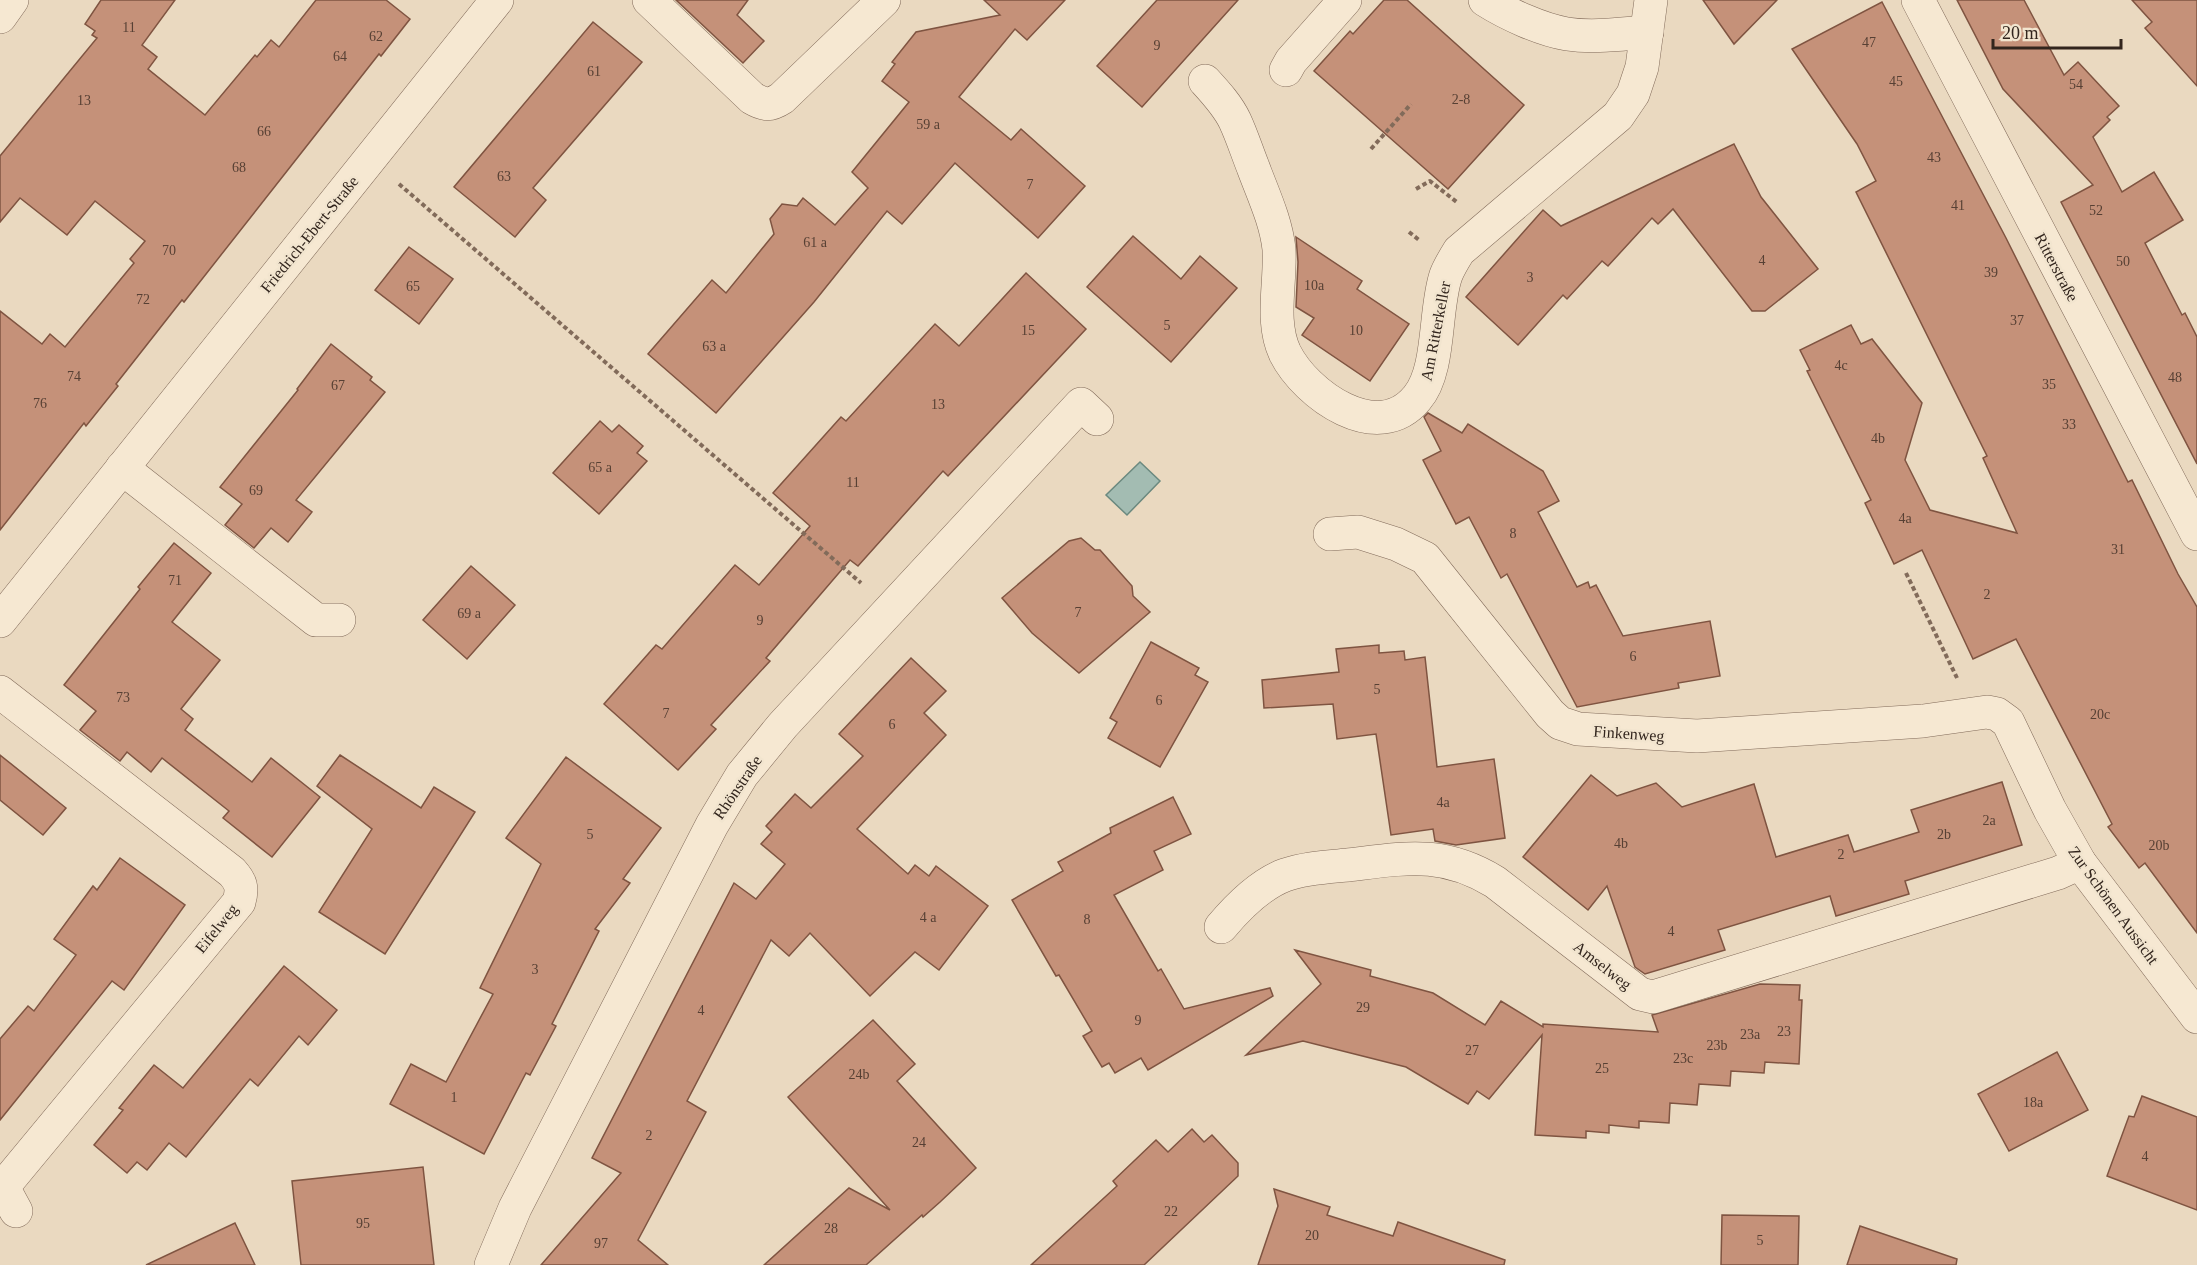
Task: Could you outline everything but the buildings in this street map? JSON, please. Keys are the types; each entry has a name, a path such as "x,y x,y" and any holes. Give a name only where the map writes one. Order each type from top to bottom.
{"street":[{"path":"0,17 12,0"},
{"name":"Friedrich-Ebert-Straße","path":"0,621 497,0"},
{"path":"649,0 752,98 763,105 774,104 782,98 884,0"},
{"path":"1286,70 1291,61 1345,0"},
{"path":"1485,0 1536,25 1567,34 1604,35 1647,32"},
{"name":"Am Ritterkeller","path":"1205,81 1234,120 1274,226 1279,258 1277,320 1286,353 1295,368 1332,403 1366,417 1382,418 1408,408 1426,386 1445,277 1450,265 1466,244 1618,116 1633,94 1642,68 1651,0"},
{"name":"Ritterstraße","path":"1918,0 2197,534"},
{"name":"Rhönstraße","path":"491,1265 515,1208 725,801 742,776 783,725 1081,404 1097,419"},
{"path":"122,468 316,620 339,620"},
{"name":"Finkenweg","path":"1330,534 1358,532 1396,544 1425,558 1550,714 1568,727 1653,735 1697,736 1933,720 1974,712 1997,714 2008,722"},
{"name":"Eifelweg","path":"0,692 232,872 240,882 242,891 239,902 3,1187 16,1210"},
{"name":"Zur Schönen Aussicht","path":"2008,722 2050,810 2080,863 2197,1017"},
{"name":"Amselweg","path":"1221,927 1243,902 1283,876 1308,869 1401,858 1432,859 1456,863 1475,870 1495,882 1640,994 1653,997 2046,877 2080,863"}],"path":[{"path":"1371,149 1411,104"},
{"path":"369,159 891,609"},
{"path":"1416,189 1430,180 1445,191"},
{"path":"1906,573 1954,671"}],"shaded area":[{"path":"1140,462 1160,481 1127,515 1106,495"}]}
